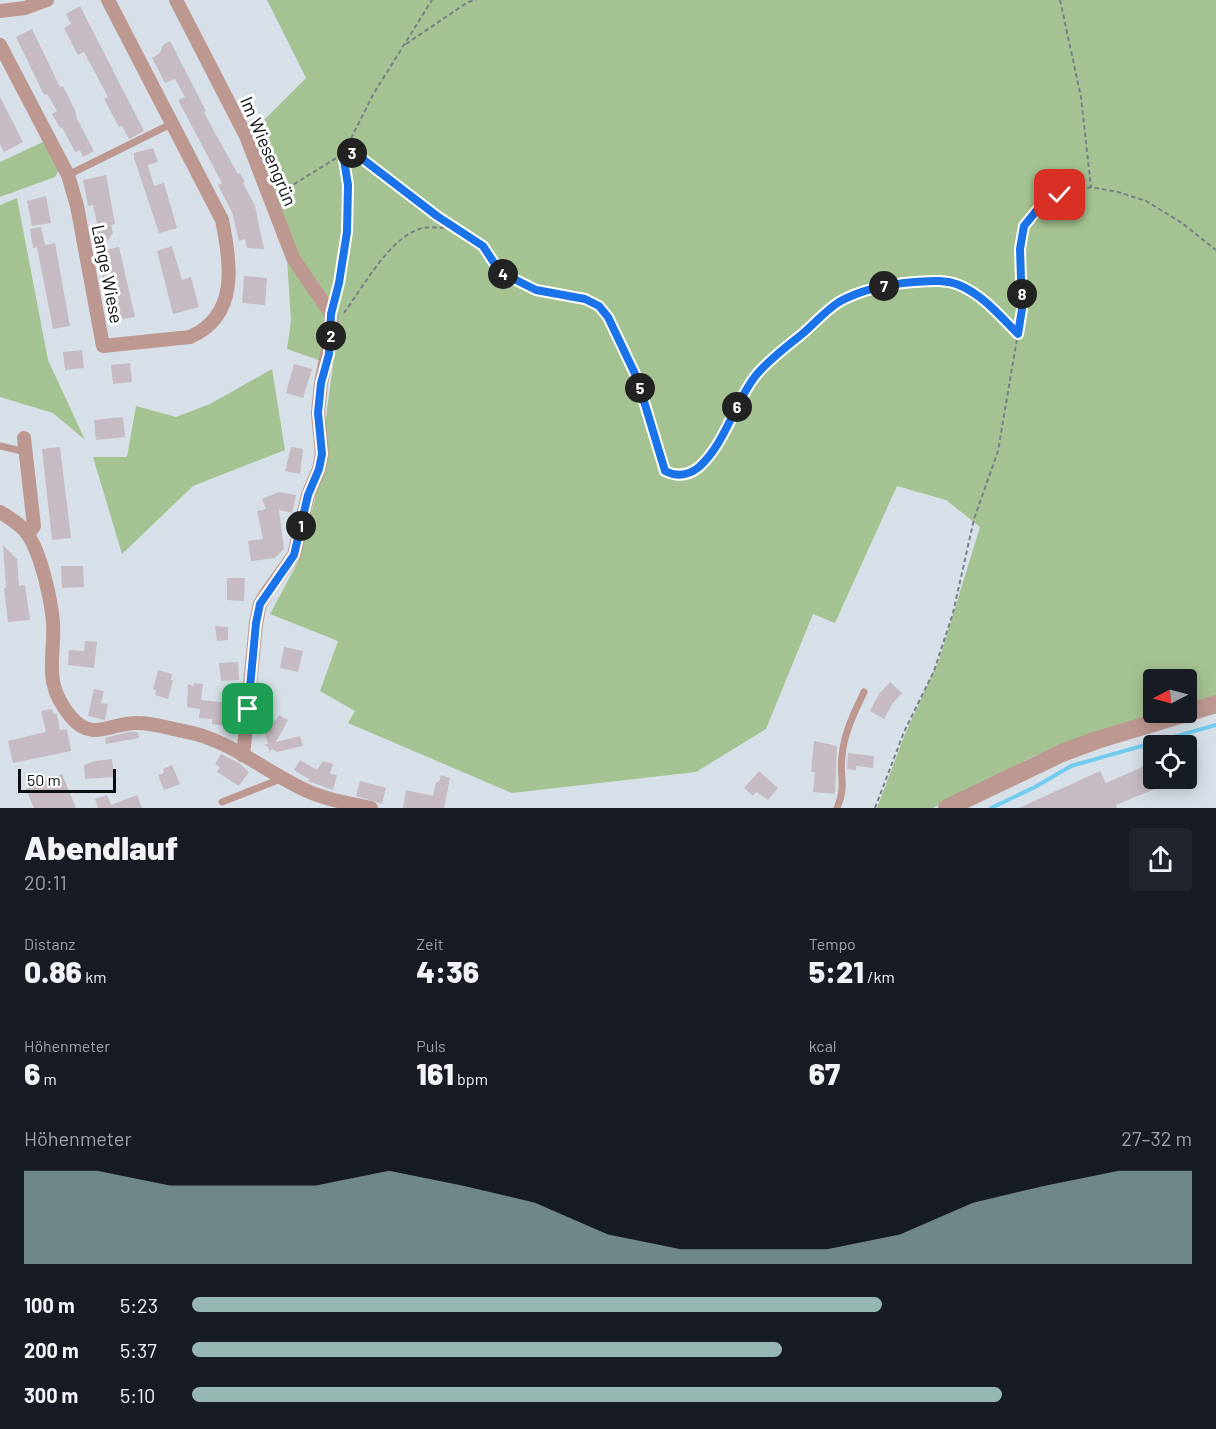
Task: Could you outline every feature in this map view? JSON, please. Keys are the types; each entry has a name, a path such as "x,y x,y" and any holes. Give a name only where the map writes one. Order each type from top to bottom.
{"street":[{"path":"0,10 25,8 47,0"},
{"name":"Lange Wiese","path":"0,45 68,176 77,206 103,346 173,340 201,333 223,309 228,288 229,255 222,220 108,0"},
{"name":"Im Wiesengrün","path":"176,0 246,136 293,258 331,314"},
{"path":"242,755 260,604 294,555 308,495 322,454 318,413 321,383 332,330 331,314"},
{"path":"25,445 34,526 28,534"},
{"path":"0,512 16,522 28,534 36,554 50,601 53,622 51,676 61,704 82,728 96,731 138,723 197,733 303,789 371,808"},
{"path":"947,808 1062,753 1216,704"}],"lane":[{"path":"68,176 171,124"},
{"path":"0,446 25,445"},
{"path":"837,808 842,795 844,778 842,758 844,744 849,724 864,692"},
{"path":"222,802 283,778"}],"path":[{"path":"271,198 344,152 374,93 432,0"},
{"path":"404,45 468,2 476,0"},
{"path":"1060,0 1081,97 1091,187"},
{"path":"344,152 360,157 437,216 483,246 500,272 536,290 585,299 599,306 608,317 637,378 665,471 674,476 690,472 700,466 716,445 757,374 778,353 838,303 852,296 898,284 929,280 957,284 980,296 1018,334"},
{"path":"331,314 339,283 347,232 348,185 344,152"},
{"path":"875,808 904,732 934,671 953,613 974,519 998,451 1022,309 1020,249 1024,226 1037,210 1060,195 1091,187 1118,192 1146,201 1182,223 1216,250"},
{"path":"332,330 373,272 407,235 423,228 451,228"}],"green space":[{"path":"267,0 1216,0 1216,697 1197,703 1197,669 1143,669 1143,720 1034,756 933,808 877,808 905,734 939,660 980,527 946,500 897,486 835,623 813,614 766,729 696,772 512,793 348,723 355,711 320,691 338,641 270,614 298,562 315,499 333,365 287,349 291,321 286,244 248,136 306,78"},
{"path":"45,141 59,170 55,177 0,197 0,162"},
{"path":"17,198 48,360 85,440 53,413 0,397 0,205"},
{"path":"272,369 285,450 193,486 122,554 93,457 127,457 136,406 176,417 210,404"}],"building":[{"path":"80,6 144,131 129,139 122,126 119,127 104,99 108,97 84,52 78,55 64,28 71,24 66,14"},
{"path":"32,29 60,87 63,86 94,151 83,157 80,150 75,152 62,127 60,128 52,114 57,111 47,94 44,95 16,37"},
{"path":"170,41 216,135 245,182 243,183 255,206 264,249 247,248 245,239 239,241 232,212 218,185 222,183 178,100 185,97 175,79 165,83 152,58 160,53 163,45"},
{"path":"0,97 23,142 4,152 0,144"},
{"path":"153,148 158,162 148,165 154,186 164,183 177,228 159,233 134,158 134,153"},
{"path":"106,175 115,224 111,225 113,233 100,251 119,247 135,317 113,319 110,313 92,229 98,228 93,205 88,206 83,180"},
{"path":"46,196 51,223 32,226 27,201"},
{"path":"41,227 45,245 33,248 30,229"},
{"path":"55,243 70,326 53,329 37,247"},
{"path":"172,246 182,280 191,277 199,307 173,314 157,251"},
{"path":"244,276 267,278 265,305 242,303"},
{"path":"82,350 84,368 65,370 63,352"},
{"path":"130,363 132,382 113,384 111,365"},
{"path":"294,364 312,369 303,398 286,393"},
{"path":"123,417 125,437 96,440 94,420"},
{"path":"60,447 71,538 52,540 42,449"},
{"path":"291,447 303,449 300,474 285,471"},
{"path":"279,492 296,495 292,513 279,510 284,549 275,558 251,561 248,541 263,539 257,511 266,509 262,499"},
{"path":"3,545 17,559 19,586 25,585 30,620 8,622"},
{"path":"61,566 83,566 84,587 62,588"},
{"path":"227,578 245,578 244,601 227,600"},
{"path":"215,626 228,627 228,640 217,641"},
{"path":"85,641 97,642 94,668 68,665 69,650 84,651"},
{"path":"284,647 303,651 298,672 280,668"},
{"path":"238,662 239,680 221,681 219,663"},
{"path":"158,670 172,674 171,680 173,680 168,699 155,695 156,690 153,689"},
{"path":"890,682 902,693 884,719 870,711 879,694"},
{"path":"194,683 203,684 201,700 233,703 230,726 212,724 212,719 199,718 200,709 187,707 188,684 193,686"},
{"path":"94,689 104,691 101,703 108,704 105,720 88,716"},
{"path":"52,709 54,714 57,714 60,730 67,729 71,751 13,763 8,741 46,732 41,711"},
{"path":"279,715 288,720 276,742 300,736 303,746 277,752 272,749 270,752 264,745 268,744 263,726 268,717 276,721"},
{"path":"138,732 139,738 106,744 105,738"},
{"path":"814,741 837,746 835,794 813,792 815,772 811,772"},
{"path":"848,753 874,756 873,768 856,766 856,770 847,769"},
{"path":"221,754 239,763 249,772 239,786 217,772 220,767 215,764"},
{"path":"112,759 114,777 85,779 84,765"},
{"path":"300,760 317,770 323,761 333,764 330,774 337,775 333,790 308,781 309,779 294,770"},
{"path":"172,765 180,784 164,790 158,775 164,773 163,769"},
{"path":"1143,767 1143,789 1155,789 1116,805 1117,808 1019,808 1100,771 1106,783"},
{"path":"759,771 778,788 768,800 756,792 753,796 744,788"},
{"path":"62,774 76,808 34,808 26,789"},
{"path":"441,775 450,778 444,808 403,808 406,790 433,796 436,782 439,782"},
{"path":"360,781 386,788 382,804 356,796"},
{"path":"107,795 111,805 137,795 142,808 98,808 95,799"}],"waterway":[{"path":"991,808 1035,787 1071,766 1216,725"}],"route":[{"path":"248,709 256,623 260,604 294,555 308,495 319,469 322,454 318,413 321,383 329,354 331,314 339,283 347,232 348,185 343,154 345,150 360,157 437,216 483,246 500,272 536,290 585,299 599,306 608,317 637,378 665,471 674,476 690,472 700,466 716,445 757,374 825,313 852,296 874,288 898,284 929,280 946,281 980,296 1018,334 1022,309 1020,249 1024,226 1037,210 1060,195"}]}
